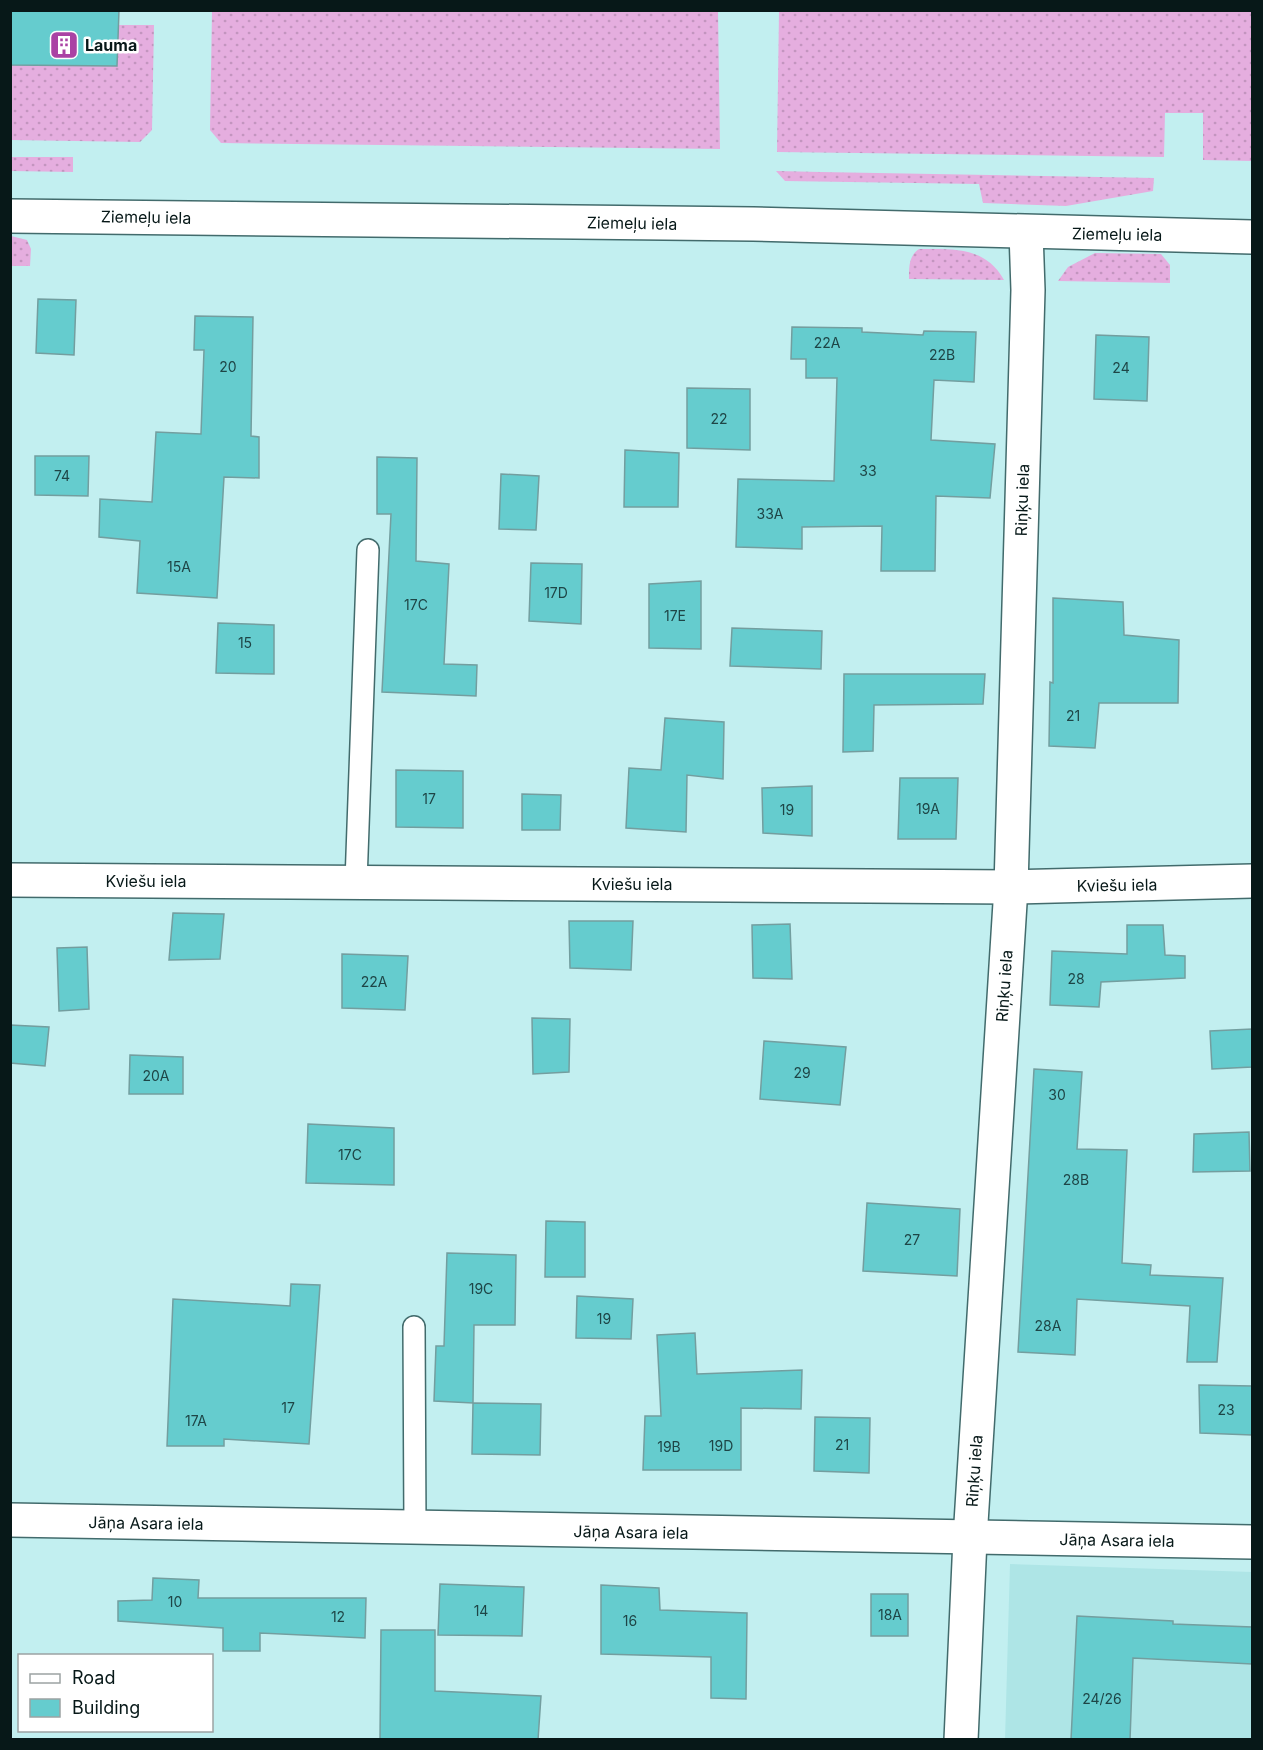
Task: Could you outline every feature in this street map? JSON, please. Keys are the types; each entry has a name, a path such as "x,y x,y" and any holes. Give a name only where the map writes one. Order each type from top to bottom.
{"street":[{"name":"Ziemeļu iela","path":"10,216 753,224 1252,237"},
{"name":"Riņķu iela","path":"961,1740 970,1539 1011,887 1028,290 1026,232"},
{"name":"Kviešu iela","path":"10,880 1011,887 1252,881"},
{"name":"Jāņa Asara iela","path":"10,1520 970,1539 1252,1542"}],"lane":[{"path":"357,882 368,550"},
{"path":"414,1326 414,1528"}],"shaded area":[{"path":"212,11 718,11 720,149 221,143 210,130"},
{"path":"779,11 1252,11 1252,161 1203,160 1203,113 1165,113 1164,157 777,152"},
{"path":"118,25 154,25 152,130 140,142 11,140 11,65 117,66"},
{"path":"11,157 73,157 73,172 11,171"},
{"path":"776,171 1154,178 1153,191 1066,206 983,203 979,184 785,181"},
{"path":"11,236 27,240 31,249 30,266 11,266"},
{"path":"919,249 956,250 978,255 996,269 1004,280 909,279 911,258"},
{"path":"1095,253 1161,254 1170,265 1170,283 1058,281 1068,267"},
{"path":"1010,1564 1252,1572 1252,1739 1005,1740"}],"building":[{"name":"Lauma","path":"10,10 119,10 117,66 10,65"},
{"path":"38,299 76,300 74,355 36,353"},
{"path":"195,316 253,317 251,436 259,437 259,478 224,477 217,598 137,593 140,541 99,537 100,499 152,502 156,432 201,434 204,350 194,350"},
{"path":"792,327 862,328 862,332 923,335 924,331 976,332 974,382 934,380 931,440 995,444 990,498 936,496 935,571 881,571 882,526 802,527 802,549 736,547 738,479 834,481 837,378 806,378 806,359 791,359"},
{"path":"1096,335 1149,337 1147,401 1094,399"},
{"path":"687,388 750,389 750,450 687,448"},
{"path":"625,450 679,453 678,507 624,507"},
{"path":"35,456 89,456 88,496 35,495"},
{"path":"377,457 417,458 416,561 449,564 444,664 477,665 476,696 382,692 391,514 377,514"},
{"path":"501,474 539,476 536,530 499,529"},
{"path":"531,563 582,564 581,624 529,621"},
{"path":"701,581 701,649 649,648 649,584"},
{"path":"1053,598 1123,602 1124,635 1179,640 1178,703 1099,703 1095,748 1049,746 1050,682 1053,683"},
{"path":"218,623 274,625 274,674 216,673"},
{"path":"732,628 822,631 821,669 730,666"},
{"path":"844,674 985,674 983,704 874,705 873,751 843,752"},
{"path":"665,718 724,722 723,779 687,775 686,832 626,828 629,768 661,770"},
{"path":"396,770 463,771 463,828 396,827"},
{"path":"900,778 958,778 956,839 898,839"},
{"path":"812,786 812,836 763,833 762,788"},
{"path":"522,794 561,795 560,830 522,830"},
{"path":"173,913 224,914 220,959 169,960"},
{"path":"569,921 633,921 631,970 570,968"},
{"path":"790,924 792,979 753,978 752,925"},
{"path":"1127,925 1163,925 1165,955 1185,956 1185,978 1101,982 1099,1007 1050,1005 1052,951 1127,954"},
{"path":"87,947 89,1009 59,1011 57,948"},
{"path":"342,954 408,956 405,1010 342,1008"},
{"path":"532,1018 570,1019 569,1072 533,1074"},
{"path":"10,1025 49,1027 45,1066 10,1063"},
{"path":"1252,1029 1252,1067 1212,1069 1210,1031"},
{"path":"764,1041 846,1047 840,1105 760,1099"},
{"path":"130,1055 183,1057 183,1094 129,1094"},
{"path":"1034,1069 1082,1072 1077,1149 1127,1150 1122,1263 1151,1265 1150,1275 1223,1278 1217,1362 1187,1362 1190,1306 1077,1299 1075,1355 1018,1352"},
{"path":"308,1124 394,1128 394,1185 306,1183"},
{"path":"1249,1132 1250,1171 1193,1172 1194,1134"},
{"path":"867,1203 960,1209 957,1276 863,1271"},
{"path":"546,1221 585,1222 585,1277 545,1277"},
{"path":"447,1253 516,1255 515,1325 474,1325 473,1403 434,1401 436,1346 444,1346"},
{"path":"291,1284 320,1285 309,1444 224,1439 224,1446 167,1446 173,1299 290,1306"},
{"path":"577,1296 633,1299 631,1339 576,1338"},
{"path":"695,1333 697,1374 802,1370 801,1409 741,1408 741,1470 643,1470 645,1416 661,1416 657,1335"},
{"path":"1199,1385 1252,1386 1252,1435 1200,1433"},
{"path":"473,1403 541,1404 540,1455 472,1454"},
{"path":"815,1417 870,1418 869,1473 814,1471"},
{"path":"153,1578 199,1580 198,1598 366,1598 365,1638 260,1633 260,1651 223,1651 223,1628 118,1621 118,1601 152,1600"},
{"path":"440,1584 524,1587 522,1636 438,1635"},
{"path":"601,1585 659,1588 660,1610 747,1613 746,1699 711,1698 711,1657 601,1654"},
{"path":"871,1594 908,1594 908,1636 871,1636"},
{"path":"1077,1616 1173,1621 1173,1624 1252,1627 1252,1664 1133,1658 1130,1740 1071,1740"},
{"path":"381,1630 435,1630 435,1691 541,1696 538,1740 380,1740"}],"place":[{"name":"Lauma","path":"64,45"}]}
